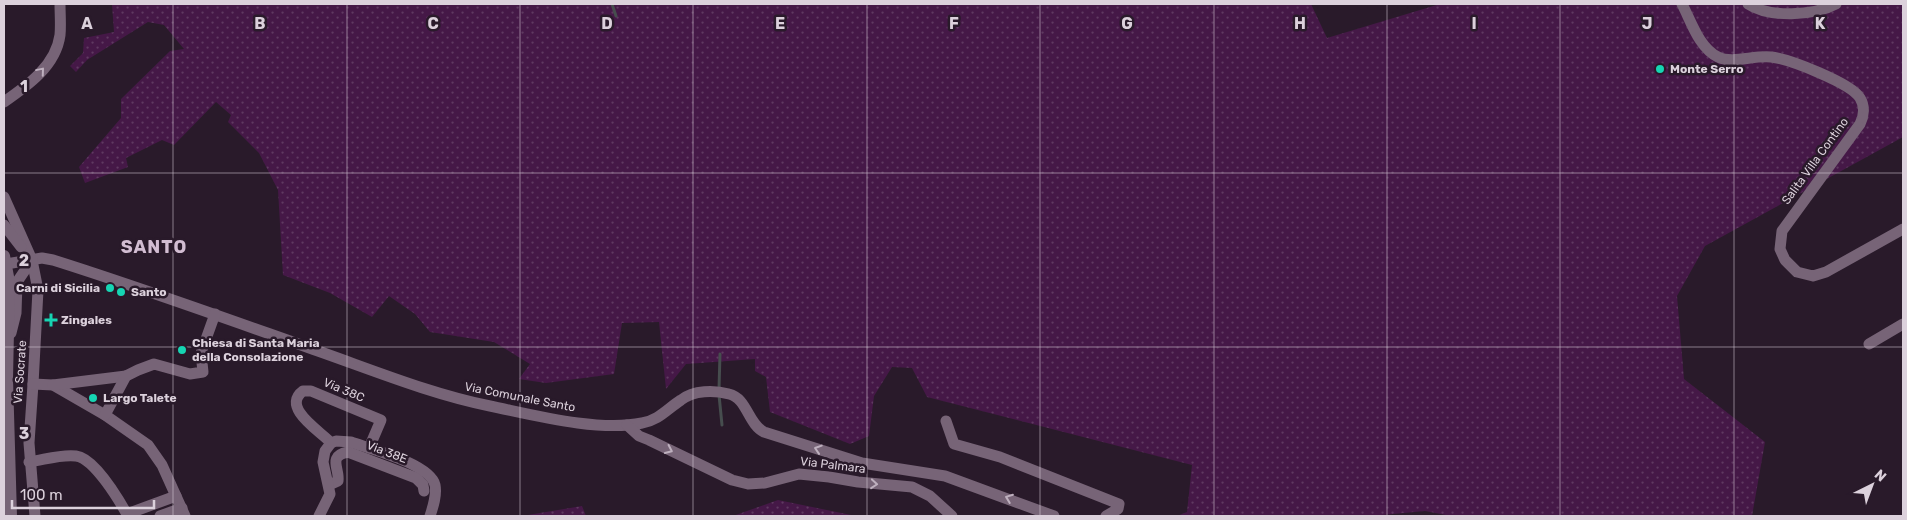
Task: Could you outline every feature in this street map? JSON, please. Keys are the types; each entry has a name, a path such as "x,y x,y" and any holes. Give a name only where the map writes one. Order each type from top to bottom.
{"main road":[{"path":"4,262 9,282 7,379 11,516"}],"street":[{"path":"4,102 37,76 50,60 60,35 60,4"},
{"name":"Salita Villa Contino","path":"1682,4 1705,47 1716,57 1733,60 1758,56 1789,61 1851,89 1862,101 1863,114 1860,124 1782,231 1780,249 1788,264 1801,274 1819,275 1903,229"},
{"path":"1748,4 1761,10 1784,13 1808,12 1836,4"},
{"path":"4,197 32,260"},
{"path":"4,226 32,260"},
{"name":"Via Comunale Santo","path":"4,262 42,258 53,260 144,288 436,393 489,406 567,421 627,425 642,423 659,418 689,395 704,392 720,392 738,397 752,422 764,432 862,462 945,476 1054,516"},
{"path":"8,344 16,313 17,282 32,260"},
{"name":"Via Socrate","path":"32,260 38,290 34,384 29,426 29,462 35,516"},
{"path":"34,384 53,385 126,376 154,364 190,374 203,372 201,353 215,314"},
{"path":"1869,344 1903,324"},
{"path":"109,418 126,376"},
{"path":"53,385 109,418 153,451 162,465 184,512 160,516"},
{"name":"Via 38C","path":"331,443 325,436 307,423 300,414 297,401 300,393 303,391 312,391 381,420 369,448"},
{"path":"946,421 954,444 1000,456 1119,504 1118,508 1106,516"},
{"name":"Via Palmara","path":"627,425 639,436 732,480 756,485 799,474 912,488 930,496 952,516"},
{"path":"319,516 330,494 323,456 331,443 345,440 416,466 430,476 436,492 430,516"},
{"name":"Via 38E","path":"329,485 338,481 339,478 335,467 336,460 341,454 348,452 416,478 423,485 424,491"},
{"path":"29,462 68,456 85,459 96,469 127,515 176,496"}],"shaded area":[{"path":"112,4 1311,4 1327,38 1440,4 1903,4 1903,137 1705,246 1677,296 1684,379 1765,442 1752,516 1451,516 1425,511 1372,516 1177,516 1187,512 1192,465 927,397 912,368 892,367 874,396 869,436 850,444 770,412 766,377 755,371 755,359 686,364 666,389 659,322 622,323 614,374 546,383 519,379 530,364 494,342 430,332 415,314 389,296 372,317 330,293 283,275 278,190 259,153 228,122 231,115 216,102 174,145 162,140 126,158 128,167 85,183 79,167 121,118 121,99 170,51 184,49 164,25 148,22 87,60 76,72 70,66 83,53 84,38 114,32"},
{"path":"778,500 856,516 733,516"},
{"path":"582,506 586,516 522,516"}],"waterway":[{"path":"612,4 616,16"},
{"path":"719,389 720,354"},
{"path":"719,395 722,425"}],"place":[{"name":"Monte Serro","path":"1660,69"},
{"name":"Carni di Sicilia","path":"110,288"},
{"name":"Santo","path":"121,292"},
{"name":"Zingales","path":"51,320"},
{"name":"Chiesa di Santa Maria della Consolazione","path":"182,350"},
{"name":"Largo Talete","path":"93,398"}],"district":[{"name":"SANTO","path":"154,247"}]}
